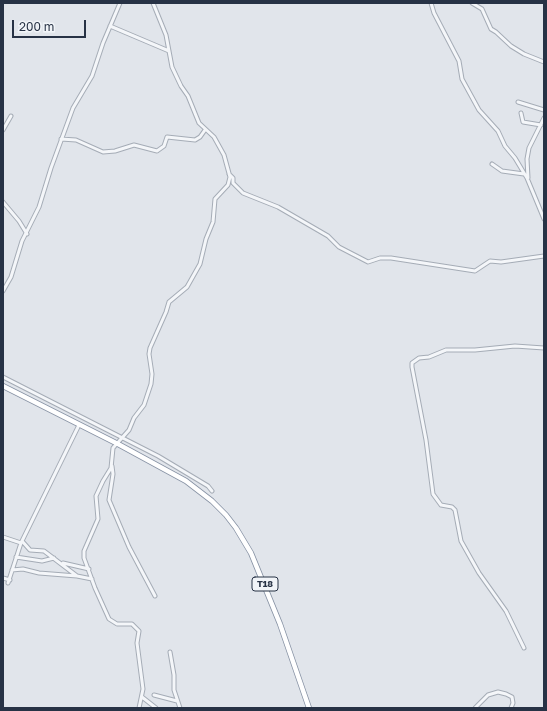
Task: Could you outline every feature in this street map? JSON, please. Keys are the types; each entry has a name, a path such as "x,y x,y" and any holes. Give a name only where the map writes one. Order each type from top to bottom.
{"highway":[{"name":"T18","path":"3,386 118,444 186,481 212,501 236,528 251,553 263,580 309,708"}],"street":[{"path":"3,291 11,276 22,241 27,234 41,201 61,139 76,103 92,76 120,3"},
{"path":"153,3 165,32 172,67 181,86 188,94 199,123 212,136 224,154 229,174 228,185 214,199 213,222 206,239 200,264 186,287 169,302 150,348 149,354 152,374 150,387 143,408 134,418 131,427 113,448 112,465 114,474 109,500 129,547 154,596"},
{"path":"431,3 434,13 459,61 462,79 479,110 498,131 506,148 517,160 528,180 544,219"},
{"path":"472,3 482,9 491,29 511,46 524,54 544,62"},
{"path":"110,26 169,51"},
{"path":"518,102 544,110"},
{"path":"521,113 523,122 540,125"},
{"path":"3,130 11,116"},
{"path":"528,180 527,156 530,145 544,118"},
{"path":"61,139 79,141 103,152 112,152 134,145 158,151 162,148 167,137 195,140 200,137 205,130"},
{"path":"492,164 502,171 524,174"},
{"path":"229,174 233,178 233,183 243,193 278,207 328,236 339,247 368,262 380,258 391,258 446,268 475,270 490,261 501,262 544,256"},
{"path":"3,202 19,221 27,234"},
{"path":"524,648 506,612 479,573 461,541 454,510 452,507 441,505 433,494 426,440 412,363 419,358 429,357 446,350 475,350 515,346 544,348"},
{"path":"3,377 122,437 208,486 212,491"},
{"path":"4,578 9,582 22,542 80,425"},
{"path":"112,465 96,496 98,518 84,552 84,558 109,620 117,624 132,624 139,631 137,643 143,687 139,707"},
{"path":"3,537 22,542 30,550 44,551 63,563 80,577"},
{"path":"16,557 42,561 54,558"},
{"path":"63,563 89,570"},
{"path":"12,570 23,569 39,573 92,579"},
{"path":"170,652 174,675 174,690 178,708"},
{"path":"475,708 488,695 498,692 512,697 513,703 511,708"},
{"path":"154,696 177,701"},
{"path":"142,697 156,708"},
{"path":"139,707 149,702"}]}
